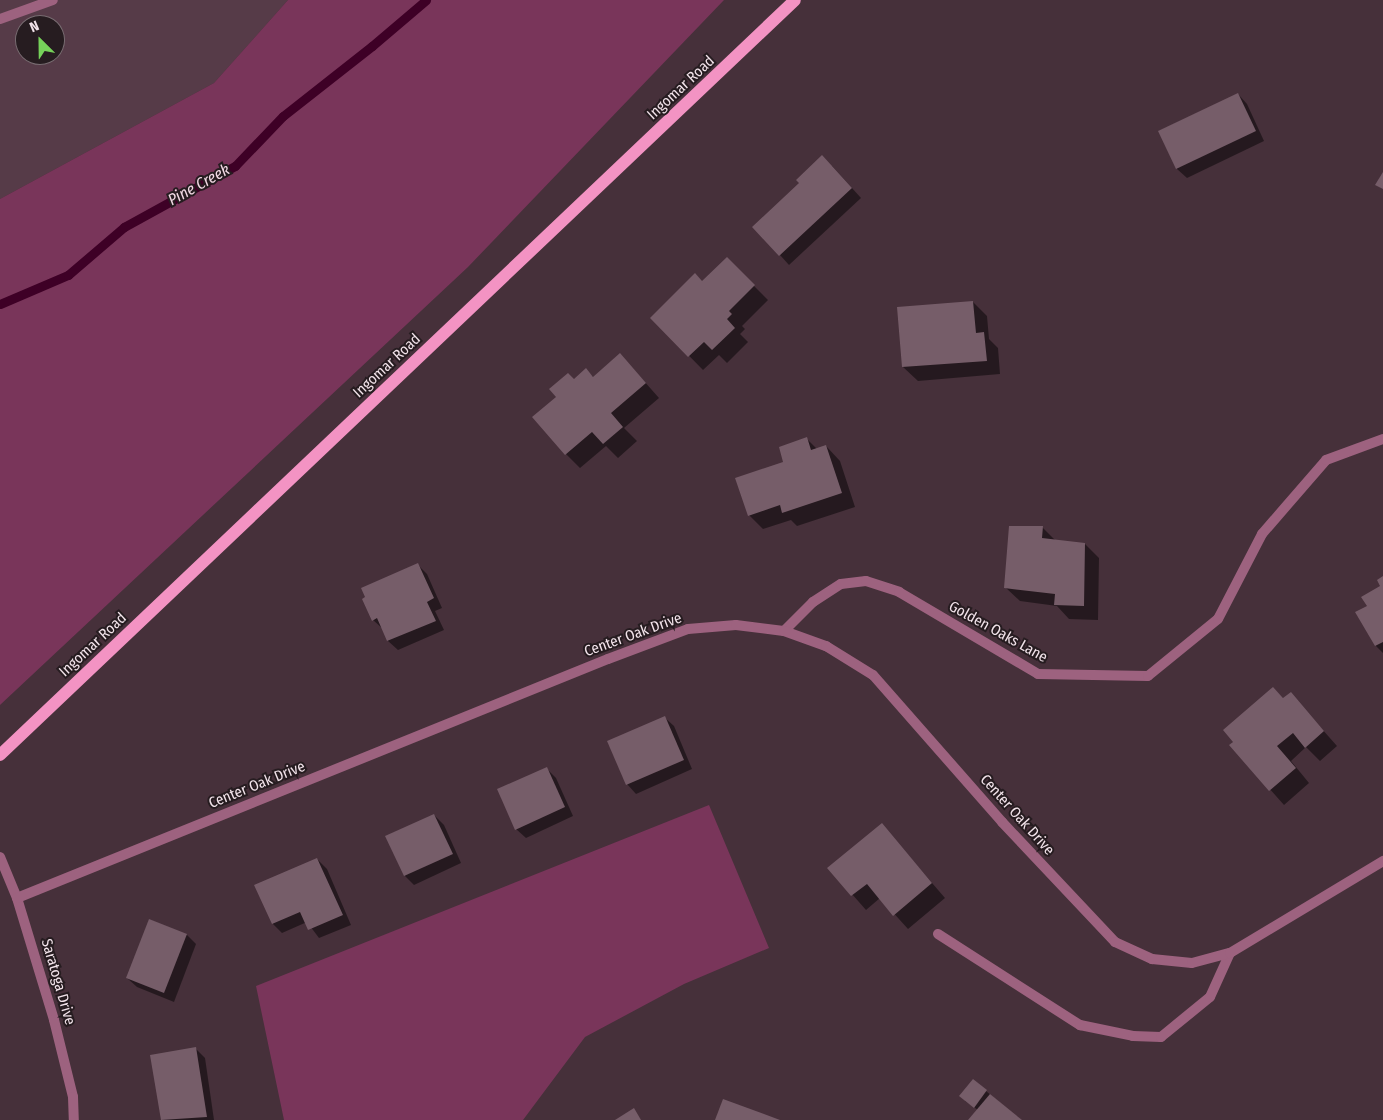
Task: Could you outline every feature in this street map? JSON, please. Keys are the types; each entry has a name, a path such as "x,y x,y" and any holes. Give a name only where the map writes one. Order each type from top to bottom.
{"main road":[{"name":"Ingomar Road","path":"0,755 795,0"}],"street":[{"path":"0,19 53,0"},
{"name":"Golden Oaks Lane","path":"784,631 820,597 842,584 866,581 899,592 1038,674 1148,676 1218,619 1262,534 1326,460 1383,439"},
{"name":"Center Oak Drive","path":"17,898 608,659 688,629 736,625 784,631 826,646 873,675 1002,822 1115,942 1152,959 1192,963 1230,953 1383,860"},
{"name":"Saratoga Drive","path":"0,857 17,898 54,1020 73,1097 74,1120"},
{"path":"938,934 1080,1025 1134,1036 1160,1037 1210,997 1230,953"}],"shaded area":[{"path":"0,0 288,0 214,83 0,199"},
{"path":"288,0 724,0 468,267 0,705 0,199 214,83"},
{"path":"709,805 769,948 684,984 585,1037 523,1120 284,1120 256,986"}],"building":[{"path":"1238,93 1256,131 1176,169 1158,131"},
{"path":"822,155 852,188 779,256 752,227 799,183 796,180"},
{"path":"1383,172 1383,189 1375,185"},
{"path":"727,257 755,285 729,311 732,314 727,319 735,328 712,350 704,342 688,357 650,318 695,273 702,281"},
{"path":"973,301 976,333 984,332 987,361 902,367 897,307"},
{"path":"620,353 646,383 611,413 623,427 603,444 592,432 565,455 532,417 556,397 549,389 568,373 574,379 586,368 593,377"},
{"path":"807,437 811,450 826,445 842,493 782,513 780,505 748,516 735,478 783,462 779,447"},
{"path":"1009,526 1043,526 1042,538 1085,543 1084,606 1054,605 1055,594 1004,588"},
{"path":"418,563 434,598 427,602 436,621 387,641 377,618 372,621 362,599 365,597 361,588"},
{"path":"1383,576 1383,642 1375,646 1355,612 1367,606 1361,597 1380,586 1377,580"},
{"path":"1273,687 1283,698 1291,692 1324,731 1305,748 1293,733 1277,746 1296,768 1269,791 1229,745 1233,742 1223,730"},
{"path":"665,716 684,760 626,785 607,741"},
{"path":"547,767 565,807 515,830 497,789"},
{"path":"434,814 453,854 404,876 385,836"},
{"path":"882,823 932,883 893,916 867,884 851,896 827,868"},
{"path":"317,858 343,915 308,930 300,912 272,924 254,885"},
{"path":"149,919 187,934 164,993 126,978"},
{"path":"196,1047 207,1117 161,1120 150,1055"},
{"path":"973,1079 987,1090 974,1108 959,1096"},
{"path":"990,1094 1022,1120 968,1120"},
{"path":"723,1099 780,1120 715,1120"},
{"path":"634,1108 641,1120 615,1120"}],"waterway":[{"name":"Pine Creek","path":"0,304 68,275 124,227 235,166 283,116 372,46 426,0"}]}
